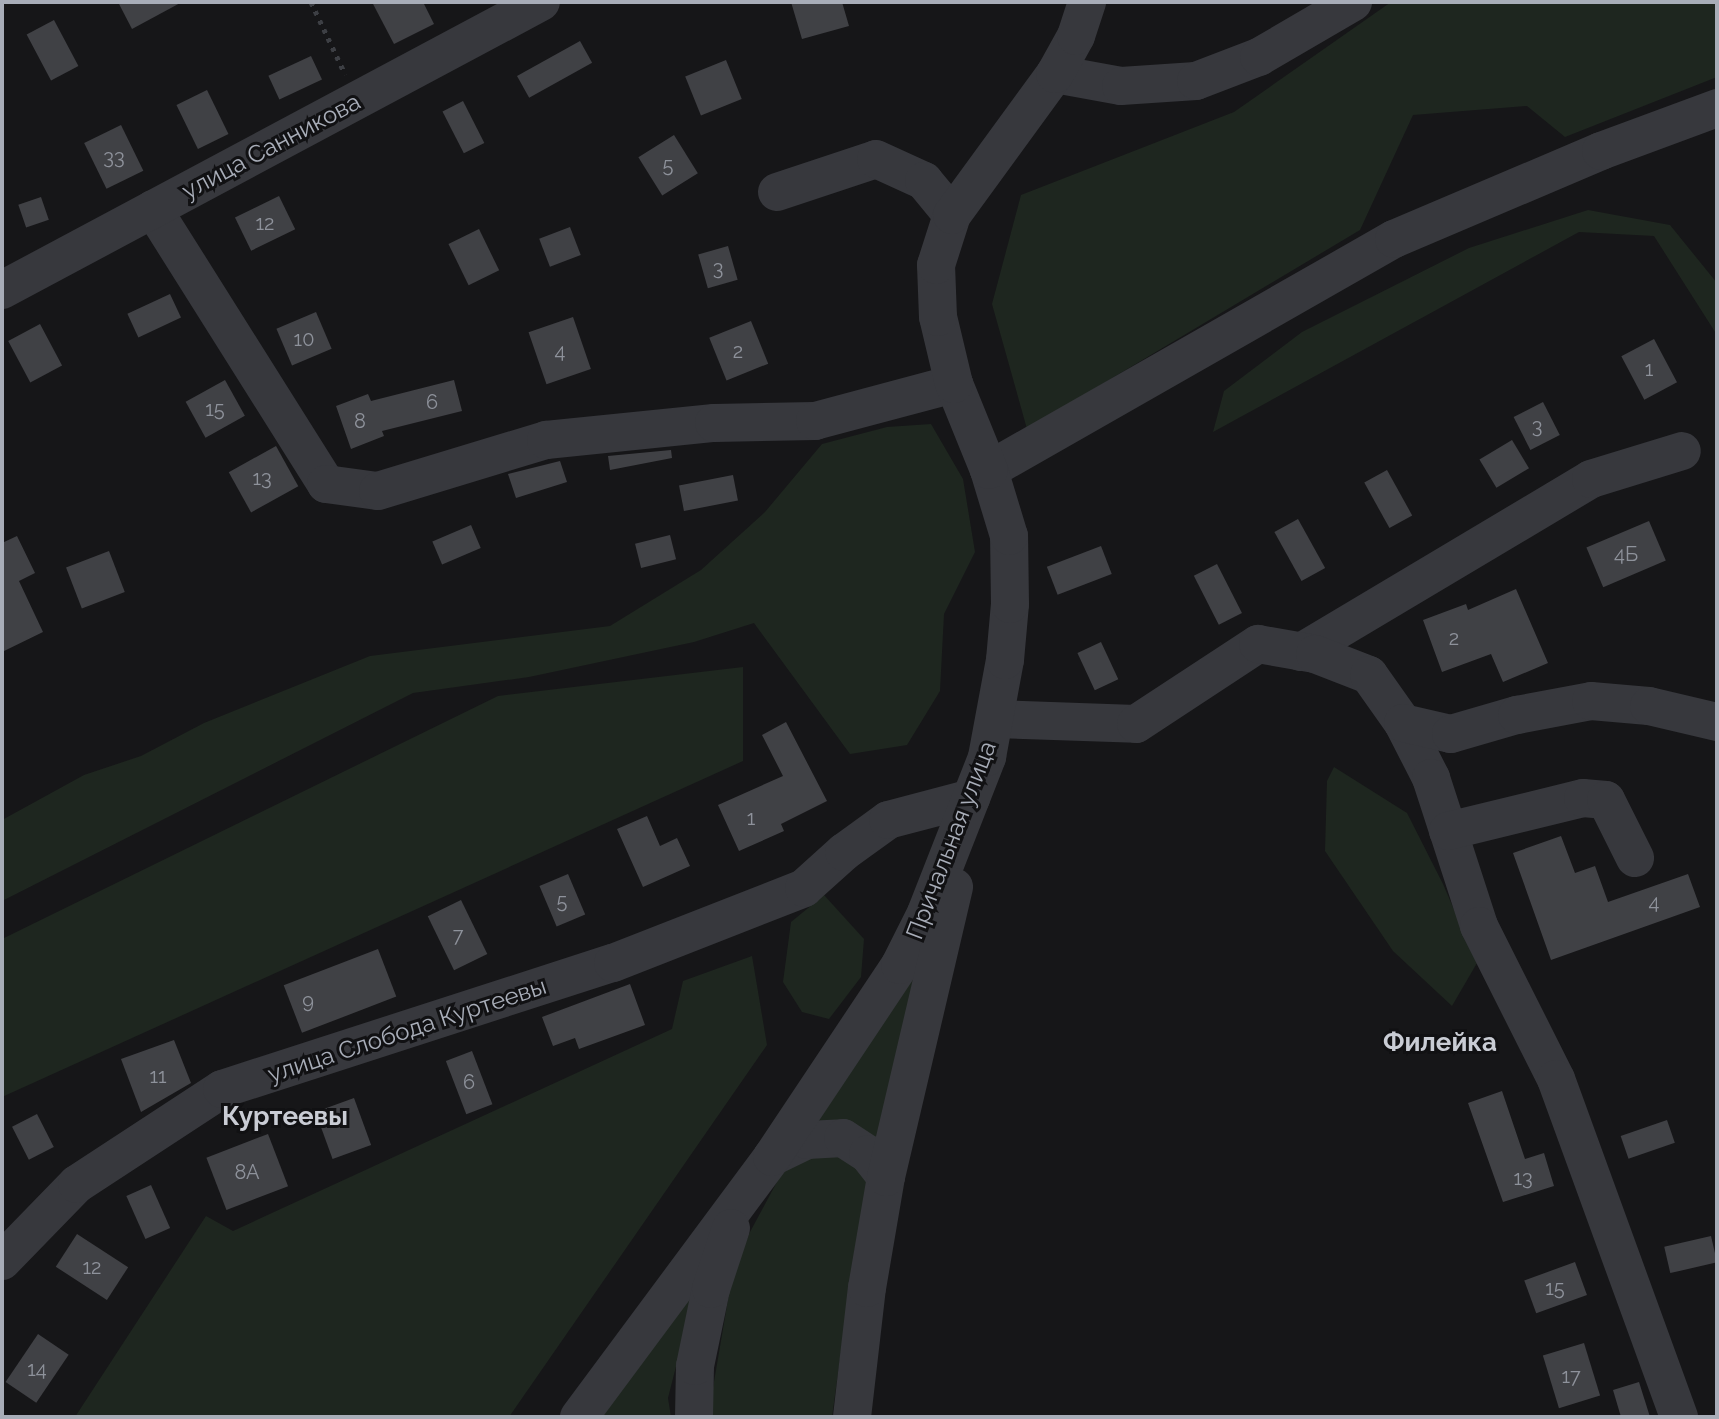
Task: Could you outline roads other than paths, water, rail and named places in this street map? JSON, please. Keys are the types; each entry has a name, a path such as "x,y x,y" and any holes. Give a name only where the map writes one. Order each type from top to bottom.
{"street":[{"name":"улица Санникова","path":"2,290 541,2"},
{"name":"Причальная улица","path":"579,1417 668,1293 772,1157 900,965 926,913 971,798 996,719 1010,604 1009,536 989,470 954,384 938,317 936,265 952,215 1055,74 1076,36 1087,2"},
{"path":"1055,74 1121,86 1196,81 1259,57 1353,2"},
{"path":"989,470 1394,239 1601,151 1717,108"},
{"path":"777,192 876,159 924,181 952,215"},
{"path":"153,209 326,484 378,491 546,440 714,423 815,421 954,384"},
{"path":"1301,652 1591,479 1682,451"},
{"path":"996,719 1136,724 1258,644 1301,652 1369,675 1403,723 1431,778 1479,926 1556,1079 1679,1417"},
{"path":"1403,723 1451,734 1517,715 1591,701 1649,706 1717,722"},
{"path":"852,1417 867,1288 886,1177 942,946 971,798"},
{"name":"улица Слобода Куртеевы","path":"2,1261 77,1184 222,1089 613,963 804,888 844,852 888,820 971,798"},
{"path":"1448,831 1583,798 1606,800 1635,858"},
{"path":"772,1157 807,1140 843,1138 868,1154 886,1177"},
{"path":"694,1417 695,1366 711,1289 739,1202"}],"district":[{"name":"Филейка","path":"1440,1043"},
{"name":"Куртеевы","path":"285,1117"}]}
